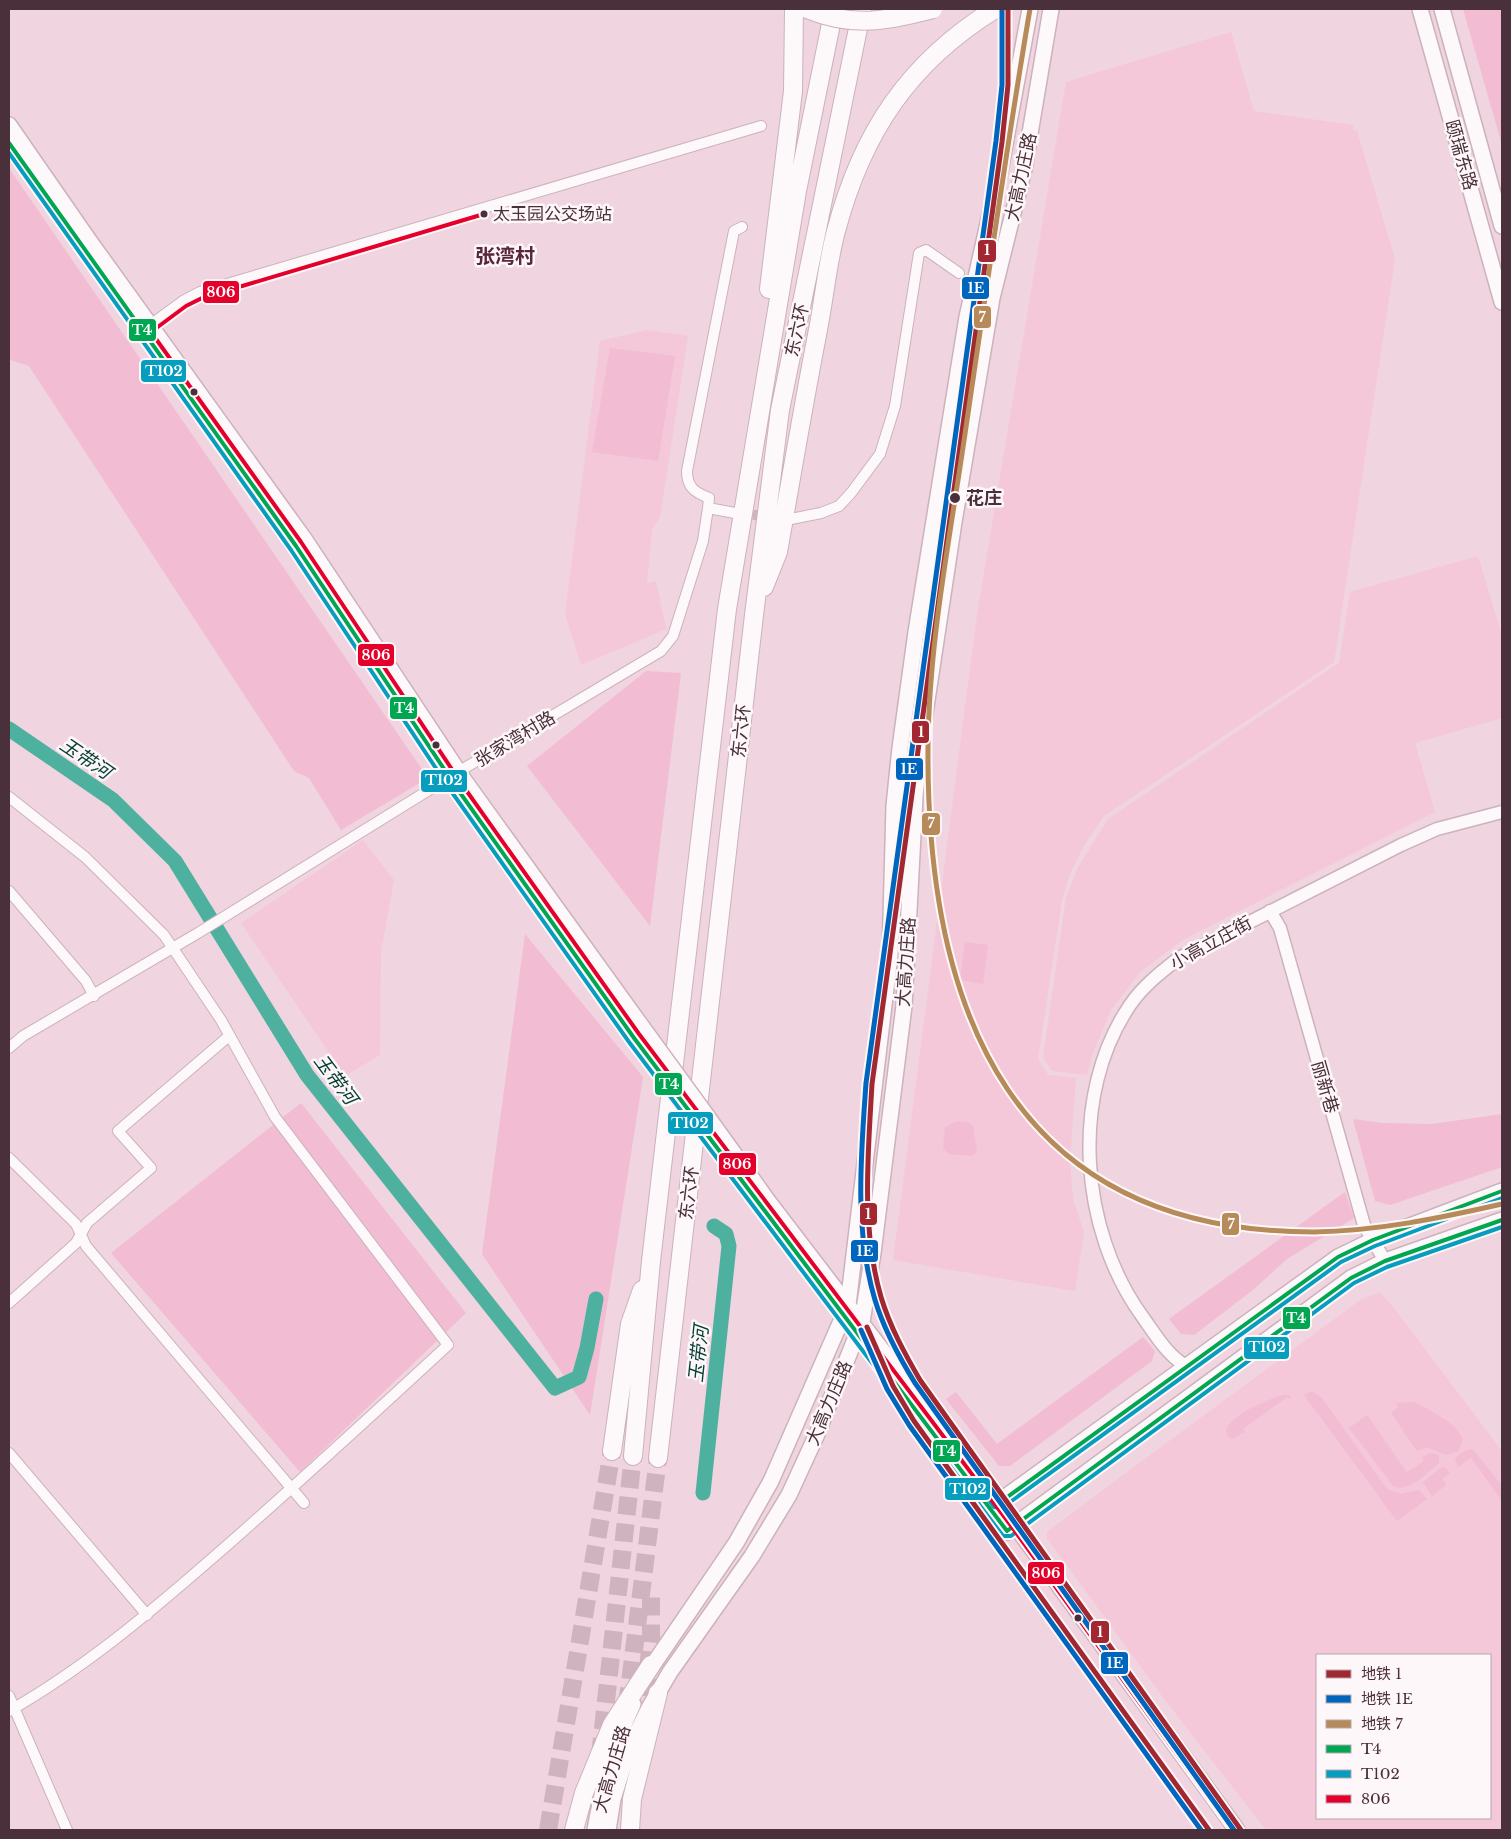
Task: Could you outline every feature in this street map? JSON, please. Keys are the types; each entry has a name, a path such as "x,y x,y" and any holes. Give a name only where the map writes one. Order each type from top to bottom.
{"highway":[{"path":"745,493 793,91 794,9"},
{"path":"807,9 829,17 857,22 883,21 933,9"},
{"name":"东六环","path":"633,1456 651,1261 727,609 797,191 834,9"},
{"path":"846,9 883,9"},
{"name":"东六环","path":"658,1458 754,615 780,410 862,9"},
{"path":"754,615 778,552 836,232 855,170 885,110 921,67 975,21 995,9"},
{"path":"612,1451 630,1324 651,1261"},
{"path":"574,1830 584,1793 612,1724 651,1665"},
{"path":"630,1830 632,1799 658,1693"}],"main road":[{"name":"大高力庄路","path":"595,1830 603,1785 616,1741 651,1665 736,1543 771,1481 846,1311 890,955 894,806 916,632 967,317 1002,166 1030,9"},
{"name":"大高力庄路","path":"608,1830 613,1799 628,1751 658,1693 752,1556 790,1495 859,1328 873,1253 904,1006 915,796 921,740 954,522 992,298 1024,170 1052,9"},
{"name":"颐瑞东路","path":"1420,9 1502,302"},
{"name":"颐瑞东路","path":"1442,9 1502,226"},
{"path":"9,125 146,328"},
{"path":"9,143 305,540 454,775 634,1038 704,1134 859,1328 1237,1830"},
{"path":"454,775 640,1024 846,1311"},
{"path":"994,1506 1338,1257 1373,1240 1502,1191"},
{"path":"1011,1528 1351,1278 1385,1261 1502,1220"},
{"path":"854,1253 860,1260 865,1260 873,1253"},
{"path":"1011,1528 1224,1830"}],"street":[{"path":"146,328 183,301 200,292 761,126"},
{"path":"735,513 708,508 709,498 694,492 687,482 687,471 734,231 742,227"},
{"path":"792,519 821,513 839,506 852,493 880,454 895,406 919,253 926,250 960,273"},
{"name":"张家湾村路","path":"10,1045 174,948 661,650 674,636 703,541 708,508"},
{"path":"9,796 85,857 164,935 229,1036 275,1117 448,1345 293,1489 147,1615 42,1692 11,1710"},
{"name":"小高立庄街","path":"1186,1366 1172,1358 1131,1300 1102,1239 1093,1200 1090,1141 1096,1095 1104,1057 1115,1029 1131,1004 1155,976 1179,958 1436,829 1502,812"},
{"path":"9,891 86,981 94,996"},
{"name":"丽新巷","path":"1270,911 1280,928 1362,1219 1385,1261"},
{"path":"9,1303 76,1243 87,1223 151,1168 118,1131 229,1036"},
{"path":"9,1158 76,1224 86,1246 304,1503"},
{"path":"9,1453 147,1615"},
{"path":"9,1696 11,1710 67,1830"}],"shaded area":[{"path":"1463,9 1502,9 1502,145"},
{"path":"1231,32 1254,111 1353,125 1353,130 1357,131 1395,259 1334,662 1104,816 1083,847 1070,874 1062,900 1038,1059 1048,1075 1076,1078 1070,1160 1073,1199 1084,1232 1075,1291 893,1260 977,615 1066,82"},
{"path":"9,168 428,778 341,830 309,778 294,771 29,366 11,360 9,356"},
{"path":"647,330 688,336 660,517 652,529 647,583 656,581 666,629 581,665 565,614 600,341"},
{"path":"610,348 675,356 658,461 592,452"},
{"path":"1478,556 1502,636 1502,718 1415,743 1435,812 1184,939 1140,972 1111,1010 1092,1055 1087,1075 1052,1071 1043,1057 1066,898 1077,869 1108,819 1339,663 1350,592"},
{"path":"646,671 681,673 650,926 527,766"},
{"path":"363,840 394,880 381,952 380,1055 345,1076 241,923"},
{"path":"525,934 643,1077 590,1415 482,1254"},
{"path":"965,942 988,945 983,984 960,980"},
{"path":"301,1103 466,1313 300,1472 111,1253"},
{"path":"1502,1114 1502,1167 1390,1205 1375,1201 1353,1119 1382,1123 1432,1124"},
{"path":"957,1121 968,1122 973,1126 977,1151 973,1156 949,1154 943,1149 945,1127"},
{"path":"1345,1192 1354,1218 1287,1259 1253,1290 1194,1335 1181,1334 1169,1319"},
{"path":"1381,1293 1502,1451 1502,1830 1266,1830 1165,1700 1047,1538 1047,1532 1363,1298"},
{"path":"1143,1337 1155,1351 1152,1361 1010,1466 999,1466 946,1399 956,1392 997,1444"},
{"path":"1312,1391 1321,1397 1387,1489 1400,1494 1419,1490 1427,1499 1397,1521 1304,1395"},
{"path":"1289,1395 1291,1399 1287,1397 1243,1429 1245,1432 1232,1439 1228,1436 1226,1430 1235,1418 1260,1404"},
{"path":"1414,1402 1435,1413 1455,1428 1463,1440 1458,1451 1446,1455 1426,1447 1417,1451 1391,1413 1398,1407 1396,1403"},
{"path":"1367,1415 1407,1472 1424,1461 1422,1457 1430,1453 1439,1455 1439,1463 1411,1485 1399,1488 1393,1486 1349,1428"},
{"path":"1473,1449 1502,1486 1502,1501 1471,1458 1458,1467 1455,1459 1463,1452"},
{"path":"1442,1467 1445,1467 1450,1473 1442,1479 1446,1485 1432,1496 1423,1482"}],"waterway":[{"name":"玉带河","path":"9,729 113,800 175,861 307,1075 555,1388 579,1377 587,1348 596,1299"},
{"name":"玉带河","path":"703,1493 729,1246 726,1234 714,1226"}],"tunnel":[{"path":"738,513 771,517"},
{"path":"548,1830 612,1451"},
{"path":"594,1810 633,1456"},
{"path":"627,1706 658,1458"},
{"path":"643,1723 651,1639 651,1589"}],"metro line":[{"name":"1E","path":"1002,9 1002,85 996,141 866,1083 861,1165 864,1247 868,1274 883,1322 892,1343 915,1383 1234,1830"},
{"name":"1","path":"1008,9 1008,85 1002,142 872,1084 867,1191 871,1245 881,1297 898,1340 920,1380 1241,1830"},
{"name":"7","path":"1030,9 1004,168 941,590 929,707 928,746 932,843 945,934 970,1016 1007,1088 1059,1148 1126,1193 1211,1222 1314,1232 1385,1226 1432,1219 1502,1204"},
{"name":"1","path":"867,1327 893,1386 914,1421 1209,1830"},
{"name":"1E","path":"861,1330 887,1389 909,1425 1201,1830"}],"transit line":[{"name":"T4","path":"9,143 296,546 456,787 634,1038 1007,1531 1351,1278 1385,1261 1502,1220"},
{"name":"T102","path":"9,153 291,550 451,791 629,1042 1003,1536 1011,1536 1354,1283 1387,1267 1502,1227"},
{"name":"806","path":"484,214 202,298 186,306 151,332 301,542 461,783 639,1034 1012,1527 1229,1826"},
{"name":"T4","path":"979,1476 999,1503 1338,1257 1373,1240 1502,1191"},
{"name":"T102","path":"974,1480 994,1507 1002,1508 1341,1262 1375,1246 1502,1198"}],"place":[{"name":"太玉园公交场站","path":"484,214"},
{"name":"花庄","path":"955,498"}],"district":[{"name":"张湾村","path":"505,256"}]}
